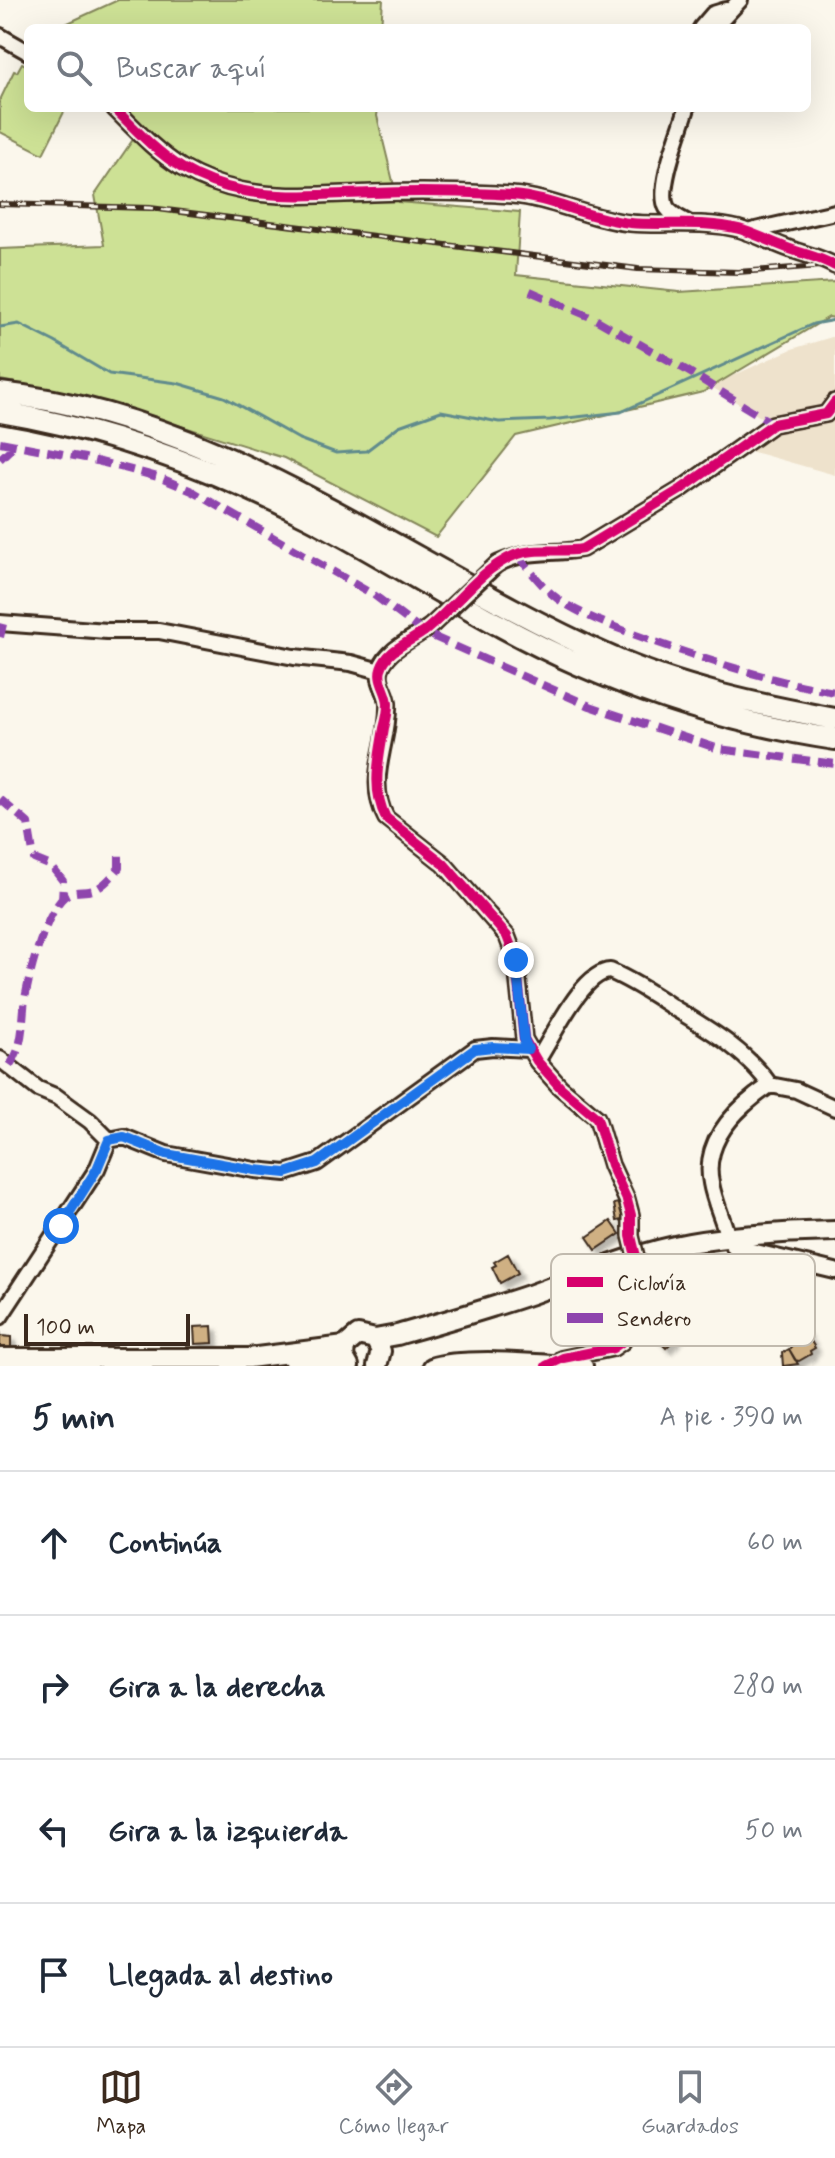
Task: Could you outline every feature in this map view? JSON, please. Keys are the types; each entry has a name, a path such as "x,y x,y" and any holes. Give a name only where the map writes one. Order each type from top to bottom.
{"highway":[{"path":"0,393 117,417 220,455 609,657 696,688 768,707 835,719"},
{"path":"0,412 113,437 176,457 240,484 311,518 536,644 623,682 713,712 835,739"}],"main road":[{"path":"689,1254 767,1232 835,1231"},
{"path":"731,1242 835,1241"},
{"path":"0,1360 116,1366 319,1364 346,1358 358,1335 379,1357 551,1296"},
{"path":"0,1360 346,1358"}],"street":[{"path":"705,24 717,11 735,5"},
{"path":"718,24 735,5"},
{"path":"0,36 24,50"},
{"path":"118,112 160,152 181,167 235,189 282,197 375,193 511,195 628,222 688,223 747,232 821,257 835,266"},
{"path":"686,112 669,169 665,198 667,208 688,223"},
{"path":"747,232 835,212"},
{"path":"635,1254 627,1200 611,1165 597,1118 560,1087 532,1055 524,1039 516,960 507,936 444,864 386,818 380,808 376,790 388,702 380,681 380,671 392,651 432,625 497,564 539,550 582,549 680,490 773,424 826,414 835,402"},
{"path":"0,623 107,631 159,631 294,657 351,663 380,671"},
{"path":"532,1055 577,995 597,975 610,971 650,991 708,1028 756,1065 770,1085 796,1090 835,1108"},
{"path":"109,1140 124,1137 166,1154 286,1173 317,1163 475,1049 511,1047 532,1055"},
{"path":"0,1059 38,1089 57,1097 90,1121 109,1140"},
{"path":"770,1085 735,1111 723,1128 709,1167 711,1185 731,1242 774,1254"},
{"path":"0,1317 97,1169 109,1140"},
{"path":"816,1266 835,1260"},
{"path":"816,1266 835,1271"},
{"path":"548,1365 563,1358 616,1346"},
{"path":"431,1366 457,1362 585,1366"}],"shaded area":[{"path":"835,336 835,475 739,448 772,424 710,386 792,349"}],"green space":[{"path":"118,0 383,0 381,24 66,24"},
{"path":"24,64 24,112 64,112 43,154 0,132 0,100 14,71 17,72"},
{"path":"111,112 378,112 398,202 520,212 516,275 679,292 835,282 835,318 829,317 703,392 516,436 436,537 284,458 81,395 0,380 0,249 104,245 95,195 134,138"}],"building":[{"path":"623,1202 627,1219 617,1221 614,1204"},
{"path":"611,1221 620,1234 596,1250 587,1237"},
{"path":"508,1254 518,1273 500,1283 492,1267 496,1265 494,1262"},
{"path":"212,1326 213,1343 195,1344 194,1327"},
{"path":"0,1331 1,1336 11,1337 11,1349 0,1349"},
{"path":"792,1346 815,1348 799,1361 795,1360 789,1349"},
{"path":"789,1349 798,1364 783,1366 782,1353"}],"waterway":[{"path":"0,327 19,324 109,374 177,383 224,397 299,439 336,453 366,451 399,426 441,411 499,422 621,412 813,324 835,320"}],"railway":[{"path":"0,204 150,208 638,269 738,272 835,265"}],"marked path":[{"path":"530,291 595,319 773,424"},
{"path":"0,442 85,458 158,477 192,491 374,595 423,632 590,706 719,749 835,764"},
{"path":"0,459 16,444"},
{"path":"517,555 558,599 601,622 740,670 835,692"},
{"path":"0,637 3,624"},
{"path":"0,799 28,823 34,859 51,866 63,881 62,900"},
{"path":"10,1065 20,1042 30,975 54,909 65,896 96,889 105,883 119,868 119,855"}],"cycle path":[{"path":"118,112 172,162 205,179 251,192 275,195 424,192 527,197 615,221 739,229 835,266"},
{"path":"635,1254 627,1200 611,1165 597,1118 560,1087 537,1061 524,1039 516,960 507,936 444,864 386,818 381,807 377,785 378,762 388,707 380,678 381,669 388,656 437,621 502,561 531,551 582,549 680,490 773,424 826,414 835,402"},
{"path":"546,1366 563,1358 616,1346"}],"route":[{"path":"61,1226 97,1169 109,1140 124,1137 166,1154 286,1173 317,1163 423,1090 475,1049 528,1049 524,1039 516,960"}]}
